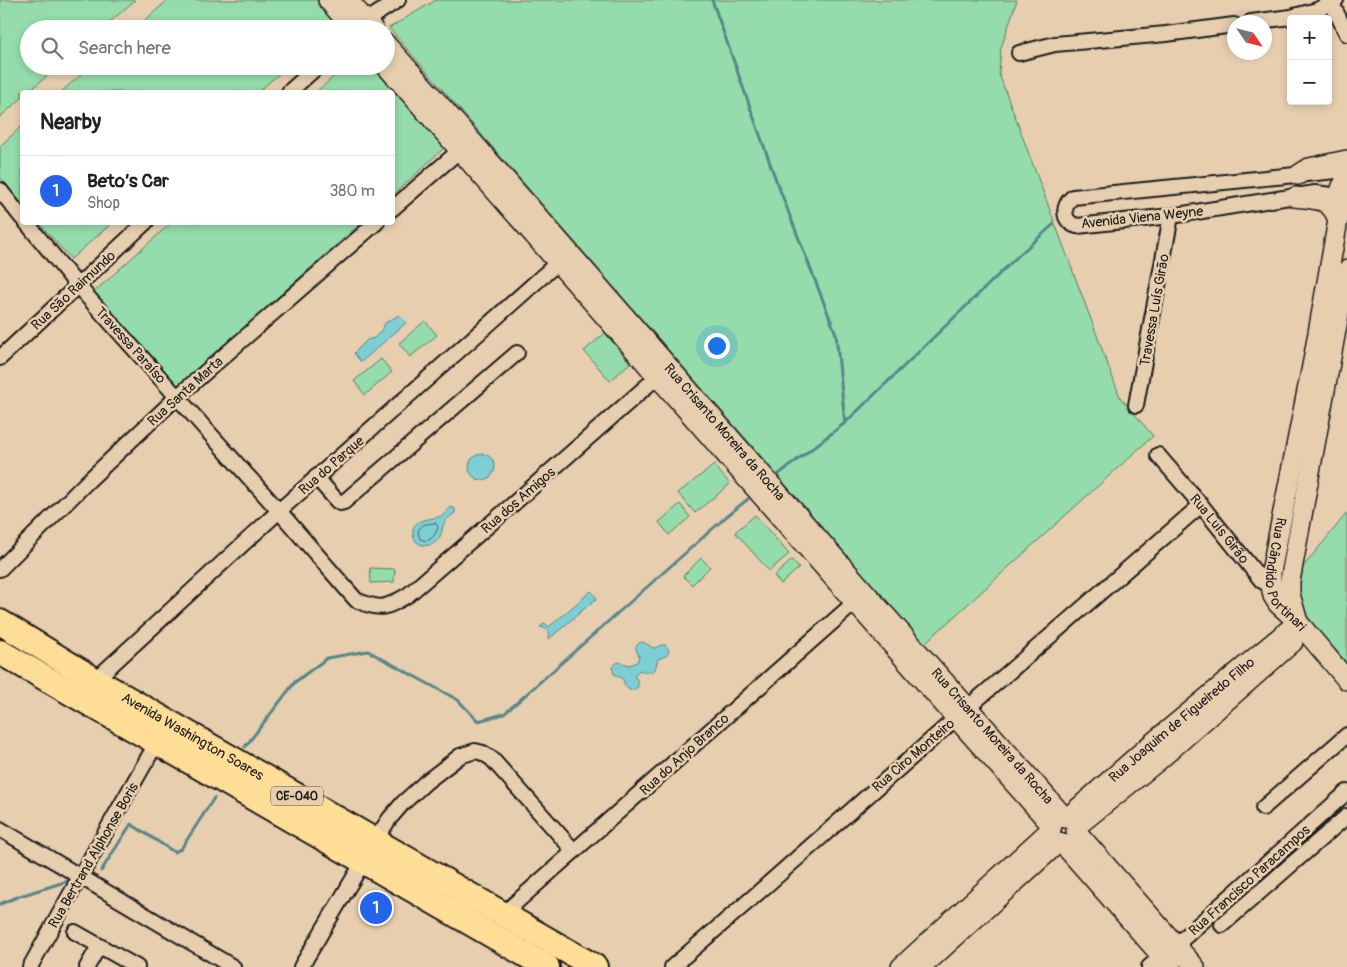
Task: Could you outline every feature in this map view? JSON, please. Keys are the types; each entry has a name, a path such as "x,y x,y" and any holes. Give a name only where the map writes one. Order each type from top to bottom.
{"highway":[{"name":"Avenida Washington Soares","path":"0,622 95,680 595,967"},
{"name":"Avenida Washington Soares","path":"0,652 547,967"}],"main road":[{"path":"328,0 354,20"},
{"path":"348,0 359,20"},
{"name":"Rua Crisanto Moreira da Rocha","path":"395,55 466,145 563,258 1063,829 1164,959 1195,967"},
{"name":"Rua Crisanto Moreira da Rocha","path":"395,75 466,145"},
{"path":"1298,175 1309,168 1347,160"},
{"path":"1295,196 1328,203 1335,211 1343,201"},
{"name":"Rua Cândido Portinari","path":"1302,627 1289,591 1343,201"},
{"name":"Rua Cândido Portinari","path":"1302,627 1278,604 1273,596 1270,572 1321,363 1347,270"},
{"path":"1302,627 1347,680"},
{"name":"Rua Joaquim de Figueiredo Filho","path":"901,967 923,960 1145,749 1302,627"}],"street":[{"path":"372,20 398,0"},
{"path":"1272,19 1291,17 1317,10 1334,1 1347,34"},
{"path":"1019,53 1055,44 1166,34 1227,26"},
{"path":"291,90 308,75"},
{"path":"395,206 466,145"},
{"name":"Avenida Viena Weyne","path":"1295,196 1171,216 1077,226 1068,221 1064,214 1067,203 1073,197 1336,171 1347,175"},
{"path":"0,190 20,215"},
{"name":"Travessa Luís Girão","path":"1136,405 1171,216"},
{"name":"Travessa Paraíso","path":"28,225 77,285 279,510 356,600"},
{"name":"Rua São Raimundo","path":"0,358 143,225"},
{"name":"Rua Santa Marta","path":"0,569 88,481 177,397 374,225"},
{"name":"Rua do Parque","path":"95,680 279,510 563,258"},
{"path":"316,477 337,502 344,502 517,353"},
{"name":"Rua dos Amigos","path":"356,600 370,606 384,607 408,595 664,372"},
{"name":"Rua Luís Girão","path":"1158,455 1262,581 1271,586 1289,591"},
{"name":"Rua Ciro Monteiro","path":"672,967 1200,505"},
{"name":"Rua do Anjo Branco","path":"503,914 860,598"},
{"path":"1263,808 1347,734"},
{"name":"Rua Bertrand Alphonse Boris","path":"30,967 158,742"},
{"path":"375,840 403,803 426,782 460,756 476,751 492,759 574,851"},
{"name":"Rua Francisco Paracampos","path":"1164,959 1347,792"},
{"path":"1222,924 1347,816"},
{"path":"0,829 233,967"},
{"path":"302,967 363,862"},
{"path":"74,932 137,967"},
{"path":"87,967 98,946"}],"green space":[{"path":"0,0 135,0 112,20 20,20 20,75 48,75 30,90 20,90 20,100 0,117"},
{"path":"168,0 316,0 334,20 145,20"},
{"path":"436,0 1017,0 1001,48 999,74 1120,397 1153,436 924,644 395,35 395,24"},
{"path":"81,75 278,75 260,90 63,90"},
{"path":"336,75 380,75 393,90 318,90"},
{"path":"395,92 444,148 395,193"},
{"path":"20,128 20,202 0,177 0,146"},
{"path":"41,225 110,225 71,259"},
{"path":"169,225 359,225 178,386 94,292"},
{"path":"425,321 437,335 410,357 399,343"},
{"path":"605,333 630,363 610,381 584,351"},
{"path":"381,359 392,372 365,395 354,381"},
{"path":"714,465 730,484 695,513 678,493"},
{"path":"680,504 690,517 669,535 659,522"},
{"path":"1347,513 1347,665 1302,608 1299,593 1303,567"},
{"path":"755,515 789,554 769,571 735,532"},
{"path":"701,558 710,567 692,585 683,576"},
{"path":"792,560 799,568 781,584 774,576"},
{"path":"370,568 395,569 394,582 371,583"}],"water":[{"path":"399,315 406,323 361,362 354,353 367,340 374,338 385,323"},
{"path":"482,454 491,458 495,467 491,476 482,480 473,476 469,467 473,458"},
{"path":"451,507 455,509 455,513 444,523 441,535 437,540 427,545 421,545 417,542 413,533 416,524 419,521 439,517"},
{"path":"591,591 597,598 549,639 548,631 540,627 545,623 549,627"},
{"path":"641,642 653,648 665,645 668,652 666,656 658,659 654,671 640,670 635,674 638,687 629,690 625,686 623,679 614,674 612,667 618,662 630,665 637,662 639,656 636,647"}],"waterway":[{"path":"712,0 776,180 836,334 845,423 779,474"},
{"path":"845,423 1019,255 1054,224"},
{"path":"245,747 295,682 327,658 368,651 458,700 478,721 504,714 748,499"},
{"path":"101,871 131,824 174,852 181,849 214,798"},
{"path":"0,904 68,881"}],"place":[{"name":"Beto’s Car","path":"376,908"}]}
